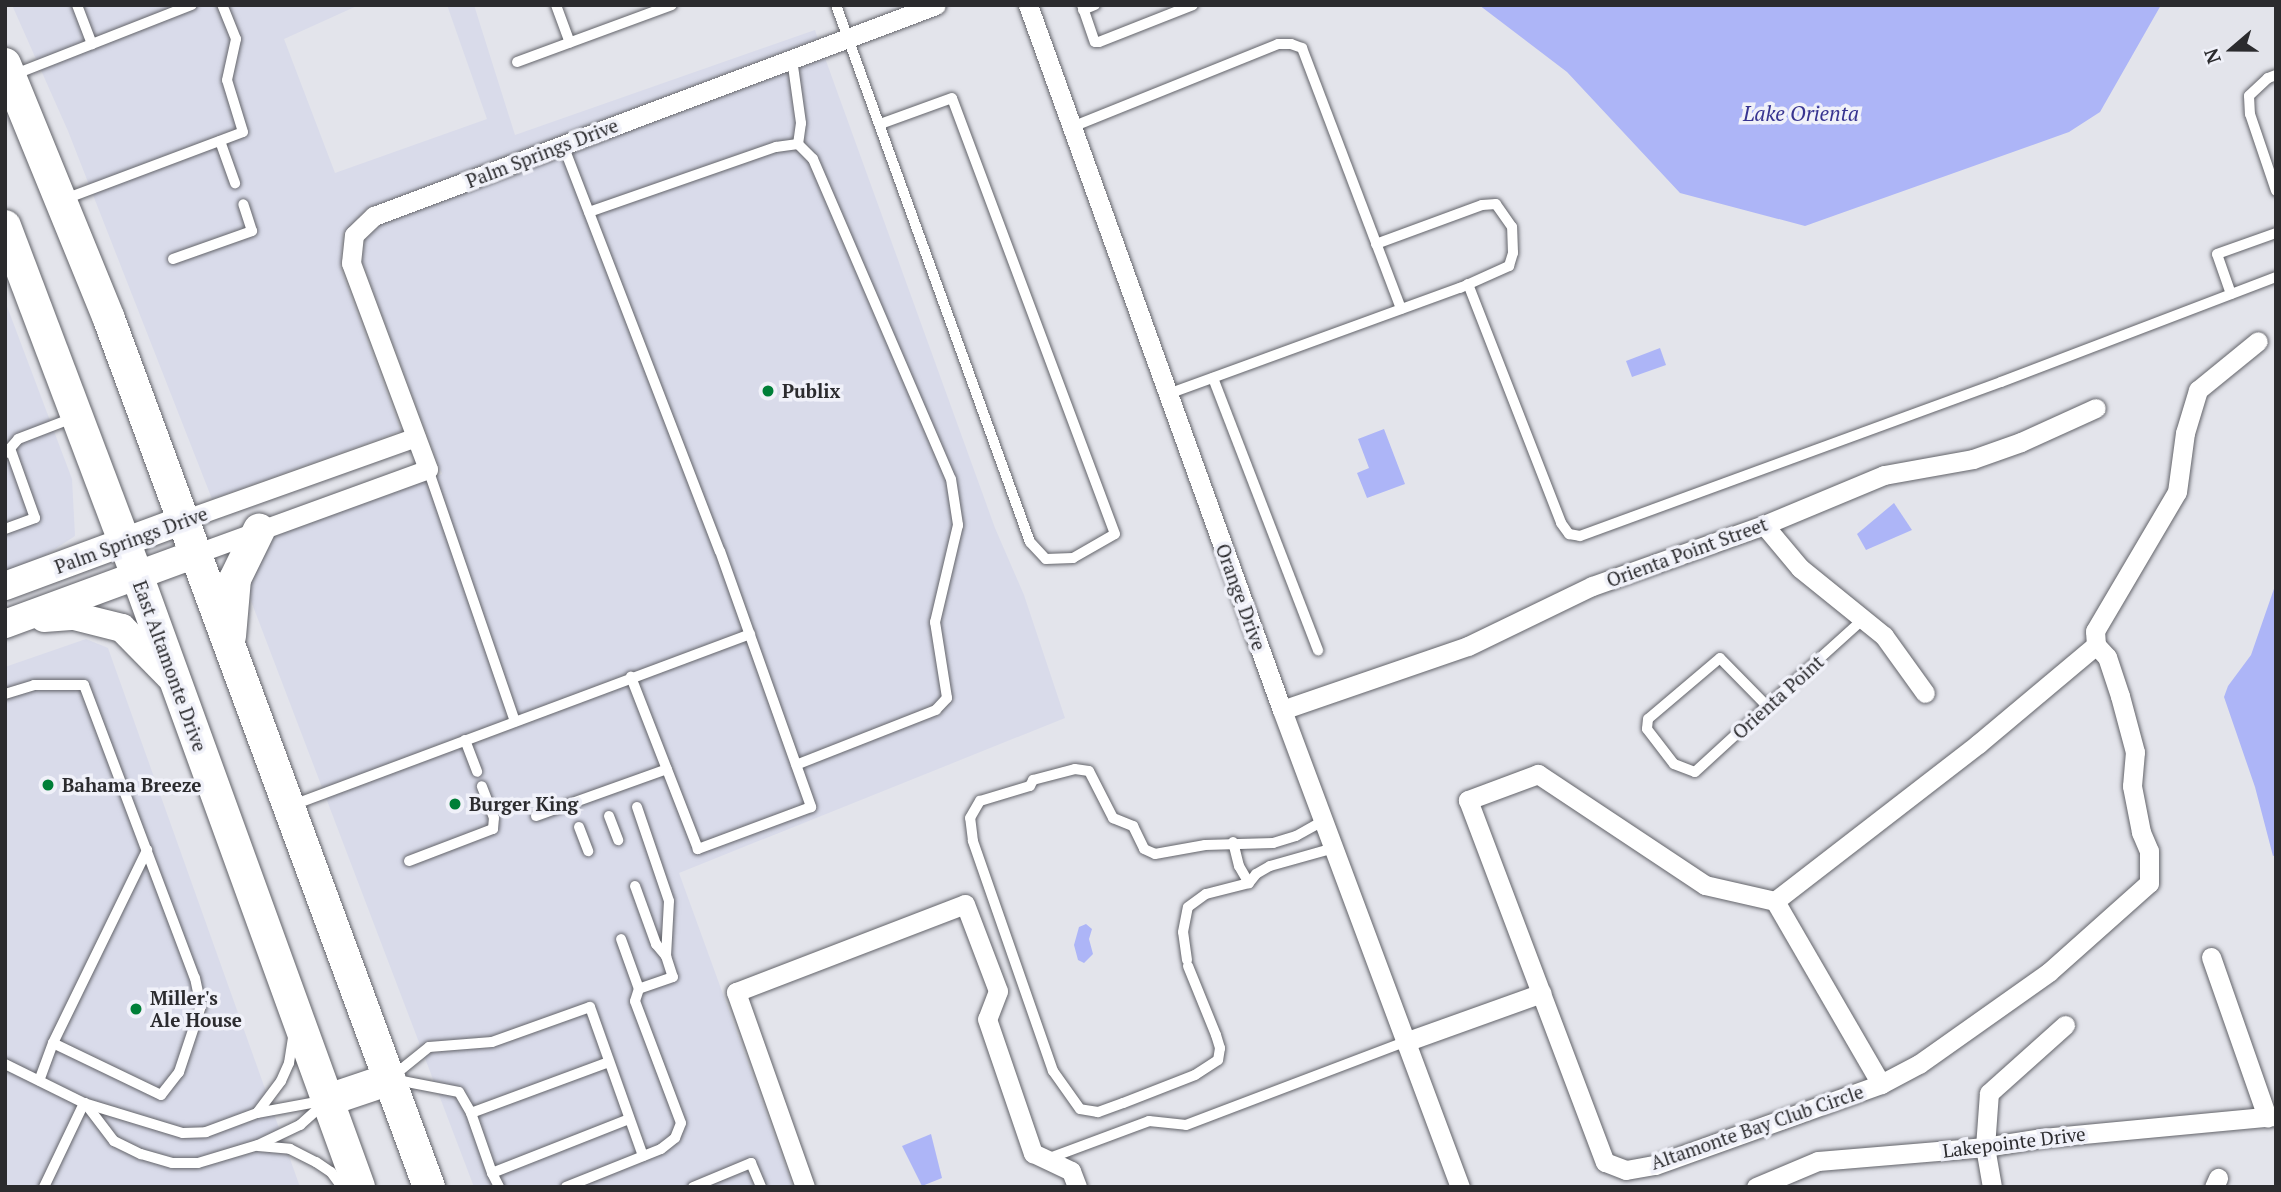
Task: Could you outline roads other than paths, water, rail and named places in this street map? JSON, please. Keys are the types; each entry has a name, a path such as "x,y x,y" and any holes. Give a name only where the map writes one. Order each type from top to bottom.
{"main road":[{"path":"8,70 109,319 429,1187"},
{"name":"East Altamonte Drive","path":"5,226 137,575 359,1187"},
{"name":"Palm Springs Drive","path":"5,586 183,520"},
{"path":"229,644 235,579 259,530"},
{"name":"Palm Springs Drive","path":"11,622 195,554"},
{"path":"11,622 74,616 122,628 176,681"},
{"path":"328,1100 390,1079"}],"street":[{"name":"Palm Springs Drive","path":"195,554 428,469 351,263 354,235 373,216 936,5"},
{"name":"Orange Drive","path":"1028,5 1282,710 1460,1187"},
{"path":"1775,901 1978,744 2096,645 2095,631 2177,492 2185,433 2198,390 2258,341"},
{"name":"Orienta Point Street","path":"1282,710 1468,646 1592,586 1764,525 1884,475 1985,455 2096,408"},
{"name":"Palm Springs Drive","path":"183,520 416,437"},
{"path":"1764,525 1800,568 1861,621 1884,636 1925,693"},
{"name":"Altamonte Bay Club Circle","path":"1881,1084 1775,901 1705,885 1538,774 1468,800 1605,1161 1626,1170 1655,1165 1881,1084 1919,1064 2049,972 2149,883 2149,850 2141,832 2132,786 2135,752 2107,657 2096,645"},
{"path":"805,1187 736,992 965,904 998,990 988,1018 1033,1153 1047,1159 1074,1179"},
{"path":"2211,957 2271,1116"},
{"path":"1405,1042 1542,993"},
{"path":"1992,1187 1985,1147 1989,1093 2065,1025"},
{"name":"Lakepointe Drive","path":"1756,1187 1818,1161 1985,1147 2042,1138 2271,1116"}],"lane":[{"path":"77,5 92,44"},
{"path":"8,70 92,44 191,5"},
{"path":"61,200 243,132 227,80 236,39 222,5"},
{"path":"556,5 570,43"},
{"path":"517,62 672,5"},
{"path":"836,5 1030,542 1046,559 1073,558 1115,534 953,98 880,124"},
{"path":"1095,5 1082,8 1095,42 1193,5"},
{"path":"1072,127 1278,44 1291,44 1302,48 1401,309"},
{"path":"792,59 802,123 798,144"},
{"path":"2276,75 2249,96 2250,114 2276,191"},
{"path":"220,141 235,183"},
{"path":"589,212 776,147 798,144"},
{"path":"796,765 936,710 947,698 934,622 958,525 951,479 813,159 798,144"},
{"path":"563,145 750,634 811,807 698,849 631,677"},
{"path":"173,259 252,230 243,204"},
{"path":"1168,394 1468,284 1509,266 1513,253 1512,227 1496,204 1482,205 1376,244"},
{"path":"2231,294 2217,254 2276,233"},
{"path":"1468,284 1561,523 1569,534 1580,536 1976,391 2276,277"},
{"path":"1213,378 1318,650"},
{"path":"5,529 35,518 7,451 18,439 77,416"},
{"path":"428,469 515,721"},
{"name":"Orienta Point","path":"1767,706 1720,658 1648,719 1647,729 1674,764 1695,772 1861,621"},
{"path":"289,807 750,634"},
{"path":"5,694 34,685 85,685 195,978 201,1006 179,1072 161,1096 53,1043"},
{"path":"465,740 477,772"},
{"path":"536,816 667,769"},
{"path":"1323,821 1296,836 1273,843 1233,842 1155,854 1144,849 1133,826 1113,818 1088,771 1075,769 1034,780 1030,786 980,801 970,818 973,841 1053,1071 1080,1109 1098,1112 1195,1076 1218,1060 1220,1048 1216,1035 1187,963 1183,932 1188,907 1206,894 1249,883 1256,873 1269,866 1334,848"},
{"path":"409,861 493,830 494,818 482,786"},
{"path":"637,807 669,901 666,956"},
{"path":"609,816 618,840"},
{"path":"579,827 588,851"},
{"path":"1233,842 1239,866 1249,883"},
{"path":"39,1081 53,1043 147,850"},
{"path":"635,886 656,944 666,956 673,977 639,989"},
{"path":"566,1187 661,1149 675,1138 681,1123 635,1000 639,989 621,939"},
{"path":"390,1079 429,1047 465,1042 492,1042 590,1007 643,1156"},
{"path":"257,1113 281,1081 289,1063 297,1015"},
{"path":"1047,1159 1149,1121 1186,1125 1405,1042"},
{"path":"471,1113 609,1062"},
{"path":"5,1064 84,1103 183,1133 206,1132 257,1113 328,1100"},
{"path":"390,1079 458,1092 471,1113 499,1187"},
{"path":"84,1103 114,1141 172,1163 198,1163 257,1145 300,1125 328,1100"},
{"path":"44,1187 84,1103"},
{"path":"492,1173 629,1119"},
{"path":"257,1145 290,1149 331,1172 342,1187"},
{"path":"693,1187 751,1163 761,1187"}],"water":[{"name":"Lake Orienta","path":"1479,5 2161,5 2100,112 2069,132 1805,226 1680,193 1567,72"},
{"path":"1660,348 1666,365 1632,377 1626,361"},
{"path":"1384,429 1405,484 1367,498 1357,473 1369,468 1358,439"},
{"path":"1894,503 1912,530 1866,550 1857,534"},
{"path":"2276,583 2276,855 2273,856 2255,787 2224,697 2228,686 2251,655"},
{"path":"1086,924 1092,929 1089,939 1093,954 1084,963 1078,960 1074,945 1079,927"},
{"path":"931,1134 942,1178 922,1186 902,1146"}],"place":[{"name":"Publix","path":"768,391"},
{"name":"Bahama Breeze","path":"48,785"},
{"name":"Burger King","path":"455,804"},
{"name":"Miller's Ale House","path":"136,1009"}]}
